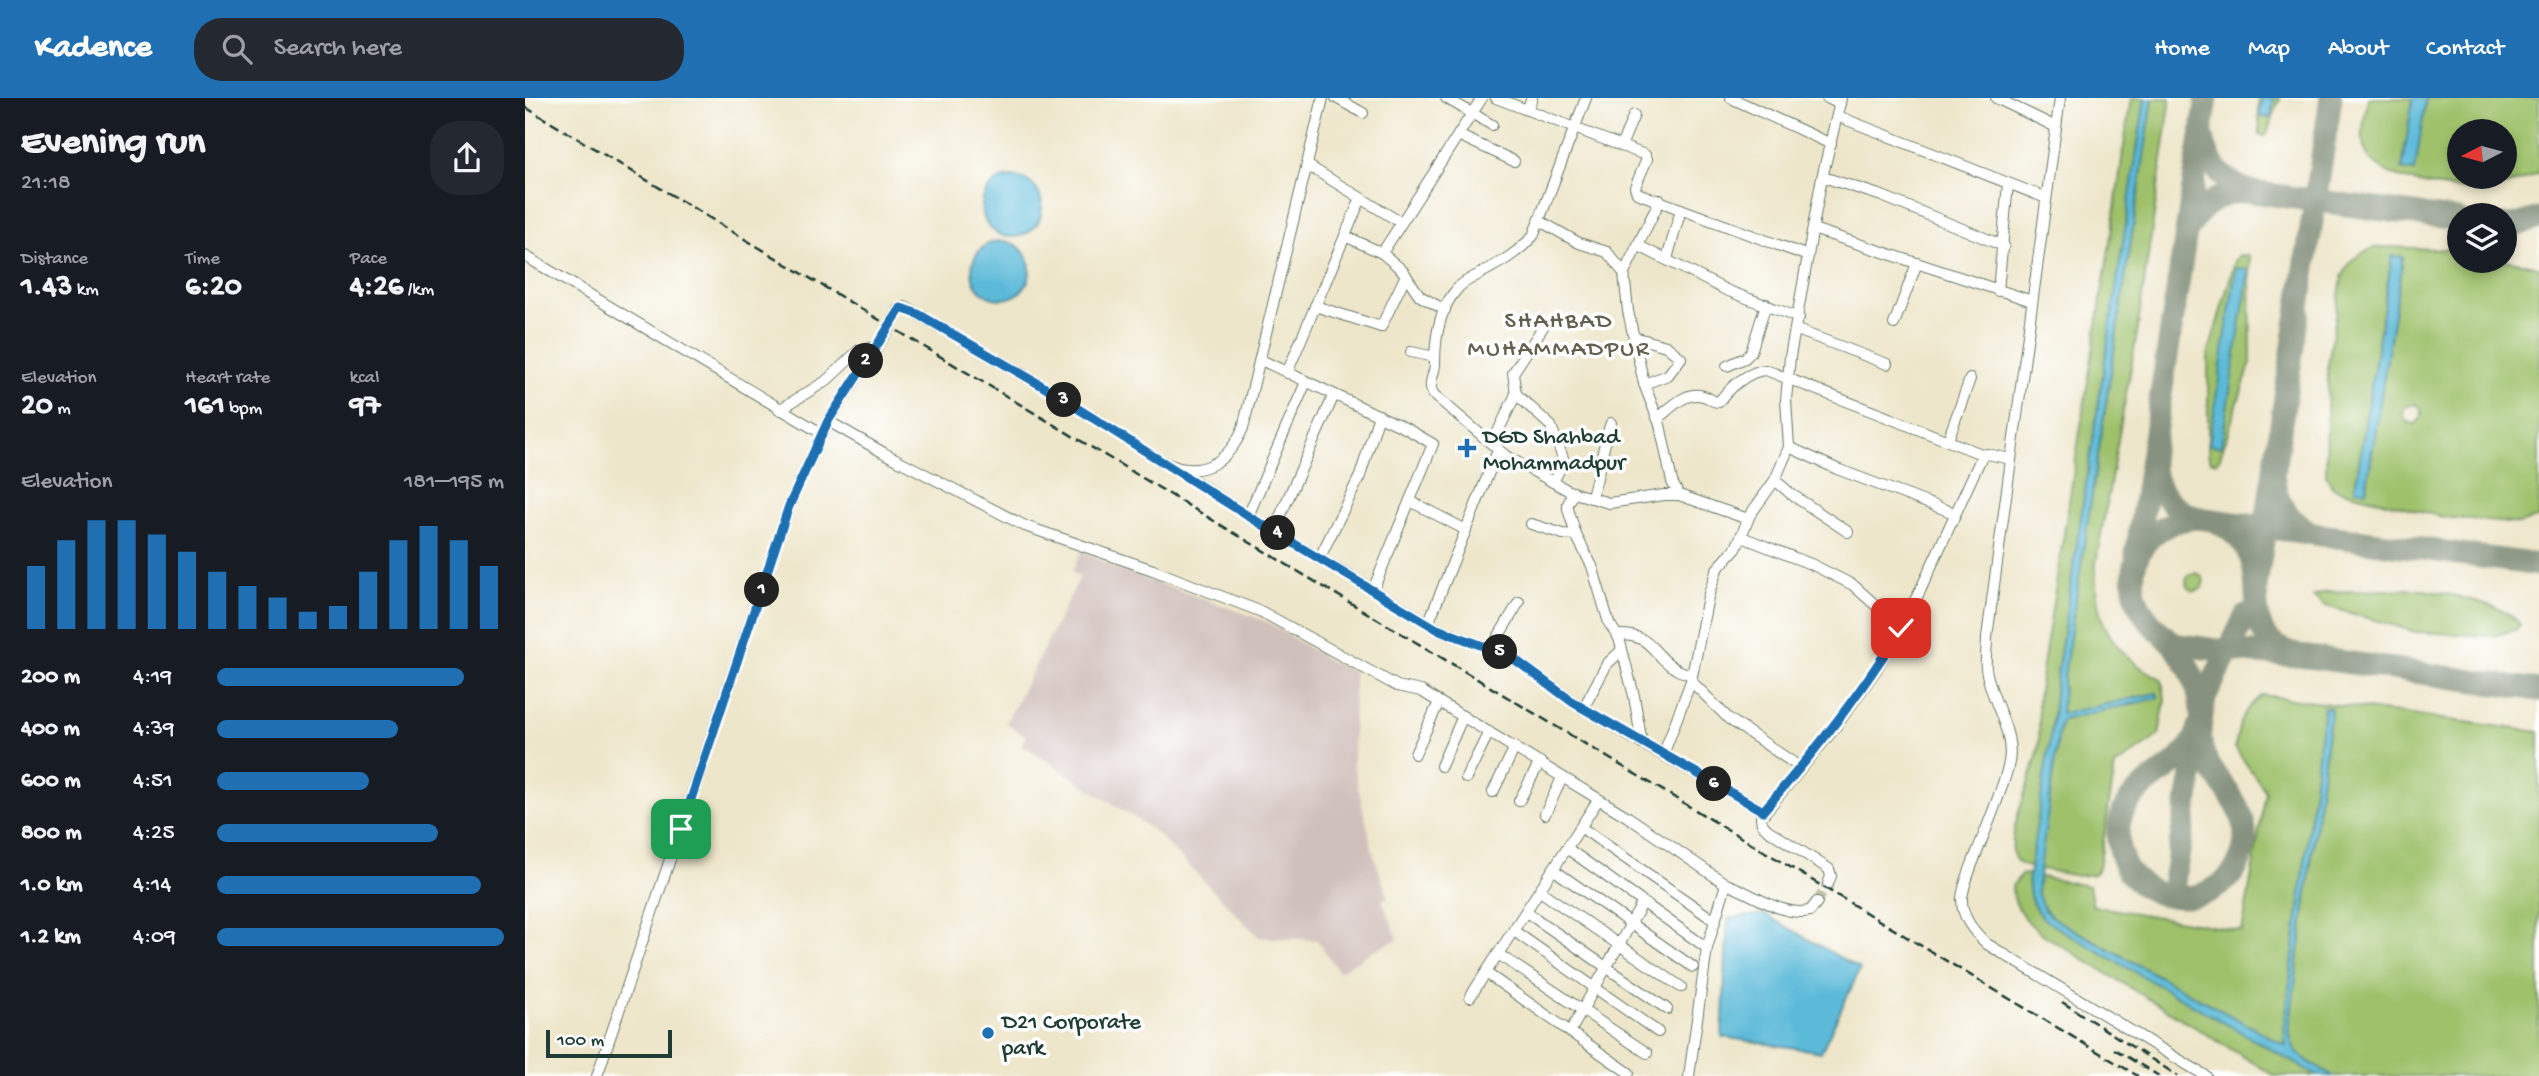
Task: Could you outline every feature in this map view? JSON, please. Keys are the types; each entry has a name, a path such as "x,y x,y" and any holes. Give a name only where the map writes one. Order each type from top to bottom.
{"street":[{"path":"1171,466 1194,469 1210,467 1231,451 1243,428 1322,98"},
{"path":"1336,98 1363,113"},
{"path":"1446,98 1492,125"},
{"path":"1382,253 1482,98"},
{"path":"1496,98 1647,157 1634,189 1637,193 1808,256"},
{"path":"1527,110 1532,98"},
{"path":"1586,98 1533,236 1516,253 1457,288 1445,310 1438,327 1435,369 1430,383 1433,394 1506,456 1574,492 1609,503 1679,495 1748,519"},
{"path":"1731,98 1831,144"},
{"path":"1663,755 1692,678 1708,597 1717,569 1736,548 1748,519 1776,480 1789,447 1787,379 1813,229 1840,101 1827,98"},
{"path":"1996,98 2056,127"},
{"path":"2060,98 1987,637 1986,668 2010,739 2011,754 2000,794 1968,875 1962,900 1976,934 1987,944 2206,1076"},
{"path":"1621,146 1634,116"},
{"path":"1837,116 2046,198"},
{"path":"1458,135 1514,161"},
{"path":"1307,165 1400,222"},
{"path":"1823,177 1882,196 2004,246"},
{"path":"1998,291 2008,184"},
{"path":"1287,373 1361,198"},
{"path":"1624,273 1660,200"},
{"path":"1667,259 1681,209"},
{"path":"1540,221 1579,243 1607,252 1624,273 1628,311 1644,384 1658,418 1672,482 1679,495"},
{"path":"1813,229 2032,301"},
{"path":"1345,236 1382,253 1406,275 1420,296 1445,310"},
{"path":"1639,246 1726,290 1799,318"},
{"path":"525,256 821,433"},
{"path":"1894,324 1917,263"},
{"path":"1315,306 1381,327 1406,275"},
{"path":"1727,366 1745,358 1751,352 1766,304"},
{"path":"597,1076 786,514 821,433 890,327 898,310 905,307 1039,384 1248,516 1428,624 1515,660 1583,709 1763,811"},
{"path":"1428,624 1516,394 1513,373 1543,327"},
{"path":"1797,330 1887,364"},
{"path":"1634,337 1666,346 1681,355 1668,375 1644,384"},
{"path":"779,410 826,382 859,350 876,347"},
{"path":"1411,352 1435,356"},
{"path":"1261,360 1379,415 1434,445 1373,590"},
{"path":"1658,418 1687,396 1702,395 1713,402 1719,402 1741,380 1762,370 1984,455 2011,459"},
{"path":"1948,440 1970,379"},
{"path":"1248,516 1306,382"},
{"path":"1516,394 1553,429 1563,458 1553,482"},
{"path":"1274,530 1334,395"},
{"path":"1319,559 1361,474 1379,415"},
{"path":"828,421 1025,526 1153,570 1269,615 1397,686 1421,691 1632,820 1726,884 1797,914 1810,911 1817,902"},
{"path":"1591,498 1598,480 1604,440 1611,422"},
{"path":"1789,447 1837,469 1954,513"},
{"path":"1828,884 1831,876 1829,869 1762,824 1763,811 1834,729 1872,675 1901,628 1984,455"},
{"path":"1776,480 1791,494 1848,532"},
{"path":"1574,492 1568,506 1576,535 1592,566 1609,623 1618,635 1634,696 1642,744"},
{"path":"1410,501 1466,530"},
{"path":"1531,524 1563,534 1576,535"},
{"path":"1742,537 1813,565 1853,585 1901,628"},
{"path":"1491,649 1519,602"},
{"path":"1618,635 1637,636 1652,646 1674,668 1692,678 1729,719 1801,768"},
{"path":"1583,709 1607,664 1622,650"},
{"path":"1415,754 1439,702"},
{"path":"1441,766 1463,716"},
{"path":"1466,778 1489,732"},
{"path":"1493,792 1515,747"},
{"path":"1519,801 1540,762"},
{"path":"1545,814 1562,778"},
{"path":"1470,997 1582,828 1593,797"},
{"path":"1582,828 1715,921"},
{"path":"1567,849 1707,948"},
{"path":"1554,870 1693,967"},
{"path":"1689,1076 1707,948 1726,884"},
{"path":"1540,891 1681,987"},
{"path":"1570,1032 1643,902"},
{"path":"1526,912 1667,1009"},
{"path":"1514,931 1658,1032"},
{"path":"1498,954 1647,1053"},
{"path":"1486,973 1629,1073"}],"shaded area":[{"path":"1082,550 1113,567 1268,622 1331,662 1354,671 1353,765 1374,856 1388,897 1382,900 1398,939 1372,951 1339,972 1317,940 1259,937 1153,830 1021,744 1026,736 1006,723 1080,577 1072,572"}],"green space":[{"path":"2131,98 2145,98 2056,681 2039,867 2062,720 2157,693 2061,715 2063,682 2153,98 2171,98 2136,339 2096,563 2096,580 2099,610 2110,636 2143,669 2162,680 2165,700 2159,735 2115,766 2099,868 2094,874 2078,876 2023,865 2015,858 2013,846 2017,820 2038,751 2038,697"},
{"path":"2258,98 2262,98 2259,116 2271,118 2274,98 2280,98 2266,136 2260,135"},
{"path":"2368,98 2413,98 2402,169 2414,171 2426,98 2539,98 2539,173 2517,182 2517,119 2447,119 2447,188 2401,178 2384,170 2371,160 2364,147 2363,129"},
{"path":"2390,247 2447,249 2447,273 2517,273 2517,262 2539,267 2539,517 2520,524 2443,517 2332,487 2326,474 2328,365 2342,277 2351,261 2374,248","holes":["2392,256 2403,257 2366,491 2355,488","2415,404 2421,408 2422,417 2416,424 2404,420 2403,410 2408,405"]},
{"path":"2239,255 2249,256 2251,362 2217,462 2211,461 2208,454 2208,355","holes":["2237,268 2221,447 2210,444"]},
{"path":"2195,573 2201,576 2204,582 2201,588 2195,591 2189,588 2186,582 2189,576"},
{"path":"2411,589 2453,595 2487,604 2513,617 2520,625 2515,630 2493,636 2416,632 2326,606 2313,597 2326,592"},
{"path":"2262,695 2539,732 2539,1076 2333,1076 2297,1054 2290,1039 2290,1022 2331,709 2324,708 2284,1030 2286,1046 2056,920 2040,901 2037,877 2029,876 2030,895 2034,906 2047,921 2318,1076 2275,1076 2039,932 2020,912 2014,900 2012,886 2021,875 2026,874 2089,886 2093,906 2242,931 2266,792 2235,748 2242,718"}],"water":[{"path":"2145,98 2153,98 2063,682 2061,714 2157,693 2158,698 2062,720 2060,723 2037,892 2044,910 2056,920 2286,1046 2284,1030 2324,707 2331,708 2289,1030 2298,1053 2333,1076 2318,1076 2054,926 2037,911 2029,891 2056,681"},
{"path":"2262,98 2274,98 2271,118 2259,116"},
{"path":"2413,98 2426,98 2415,171 2402,169"},
{"path":"1012,177 1033,186 1042,207 1033,228 1012,237 991,228 982,207 991,186"},
{"path":"1001,241 1012,243 1025,254 1030,270 1028,281 1017,294 1001,299 990,297 977,286 972,270 974,259 985,246"},
{"path":"2392,256 2403,257 2366,491 2355,489"},
{"path":"2236,268 2249,270 2221,447 2209,444"},
{"path":"1764,914 1860,969 1821,1052 1722,1037 1728,919"}],"taxiway":[{"path":"2136,555 2207,98"},
{"path":"2256,587 2331,98"},
{"path":"2203,138 2209,157 2219,172 2233,183 2252,192 2447,218"},
{"path":"2189,228 2200,212 2215,200 2232,193 2252,192"},
{"path":"2517,224 2539,218"},
{"path":"2152,464 2161,491 2173,505 2198,518 2539,565"},
{"path":"2274,480 2278,497 2292,519 2314,534"},
{"path":"2198,518 2176,522 2158,531 2145,544 2136,560 2133,578 2136,596 2144,614 2171,642 2224,651 2308,657 2539,690"},
{"path":"2220,524 2240,539 2250,557 2262,630 2273,643 2293,653"},
{"path":"2172,893 2205,698 2246,615"},
{"path":"2171,642 2191,674 2201,711"},
{"path":"2200,724 2204,755 2242,816 2245,840 2237,866 2222,884 2202,894 2179,897 2157,892 2137,881 2123,862 2118,836 2125,807 2143,787 2189,749 2200,724"}],"tunnel":[{"path":"1817,902 1828,884"}],"railway":[{"path":"525,107 2138,1076"},
{"path":"2062,1002 2178,1076"},
{"path":"2114,1049 2159,1076"}],"place":[{"name":"DGD Shahbad Mohammadpur","path":"1467,448"},
{"name":"D21 Corporate park","path":"988,1033"}],"district":[{"name":"SHAHBAD MUHAMMADPUR","path":"1559,333"}],"route":[{"path":"681,829 789,506 821,433 887,333 898,310 905,307 1039,384 1248,516 1437,629 1510,656 1574,703 1763,811 1834,729 1901,628"}]}
